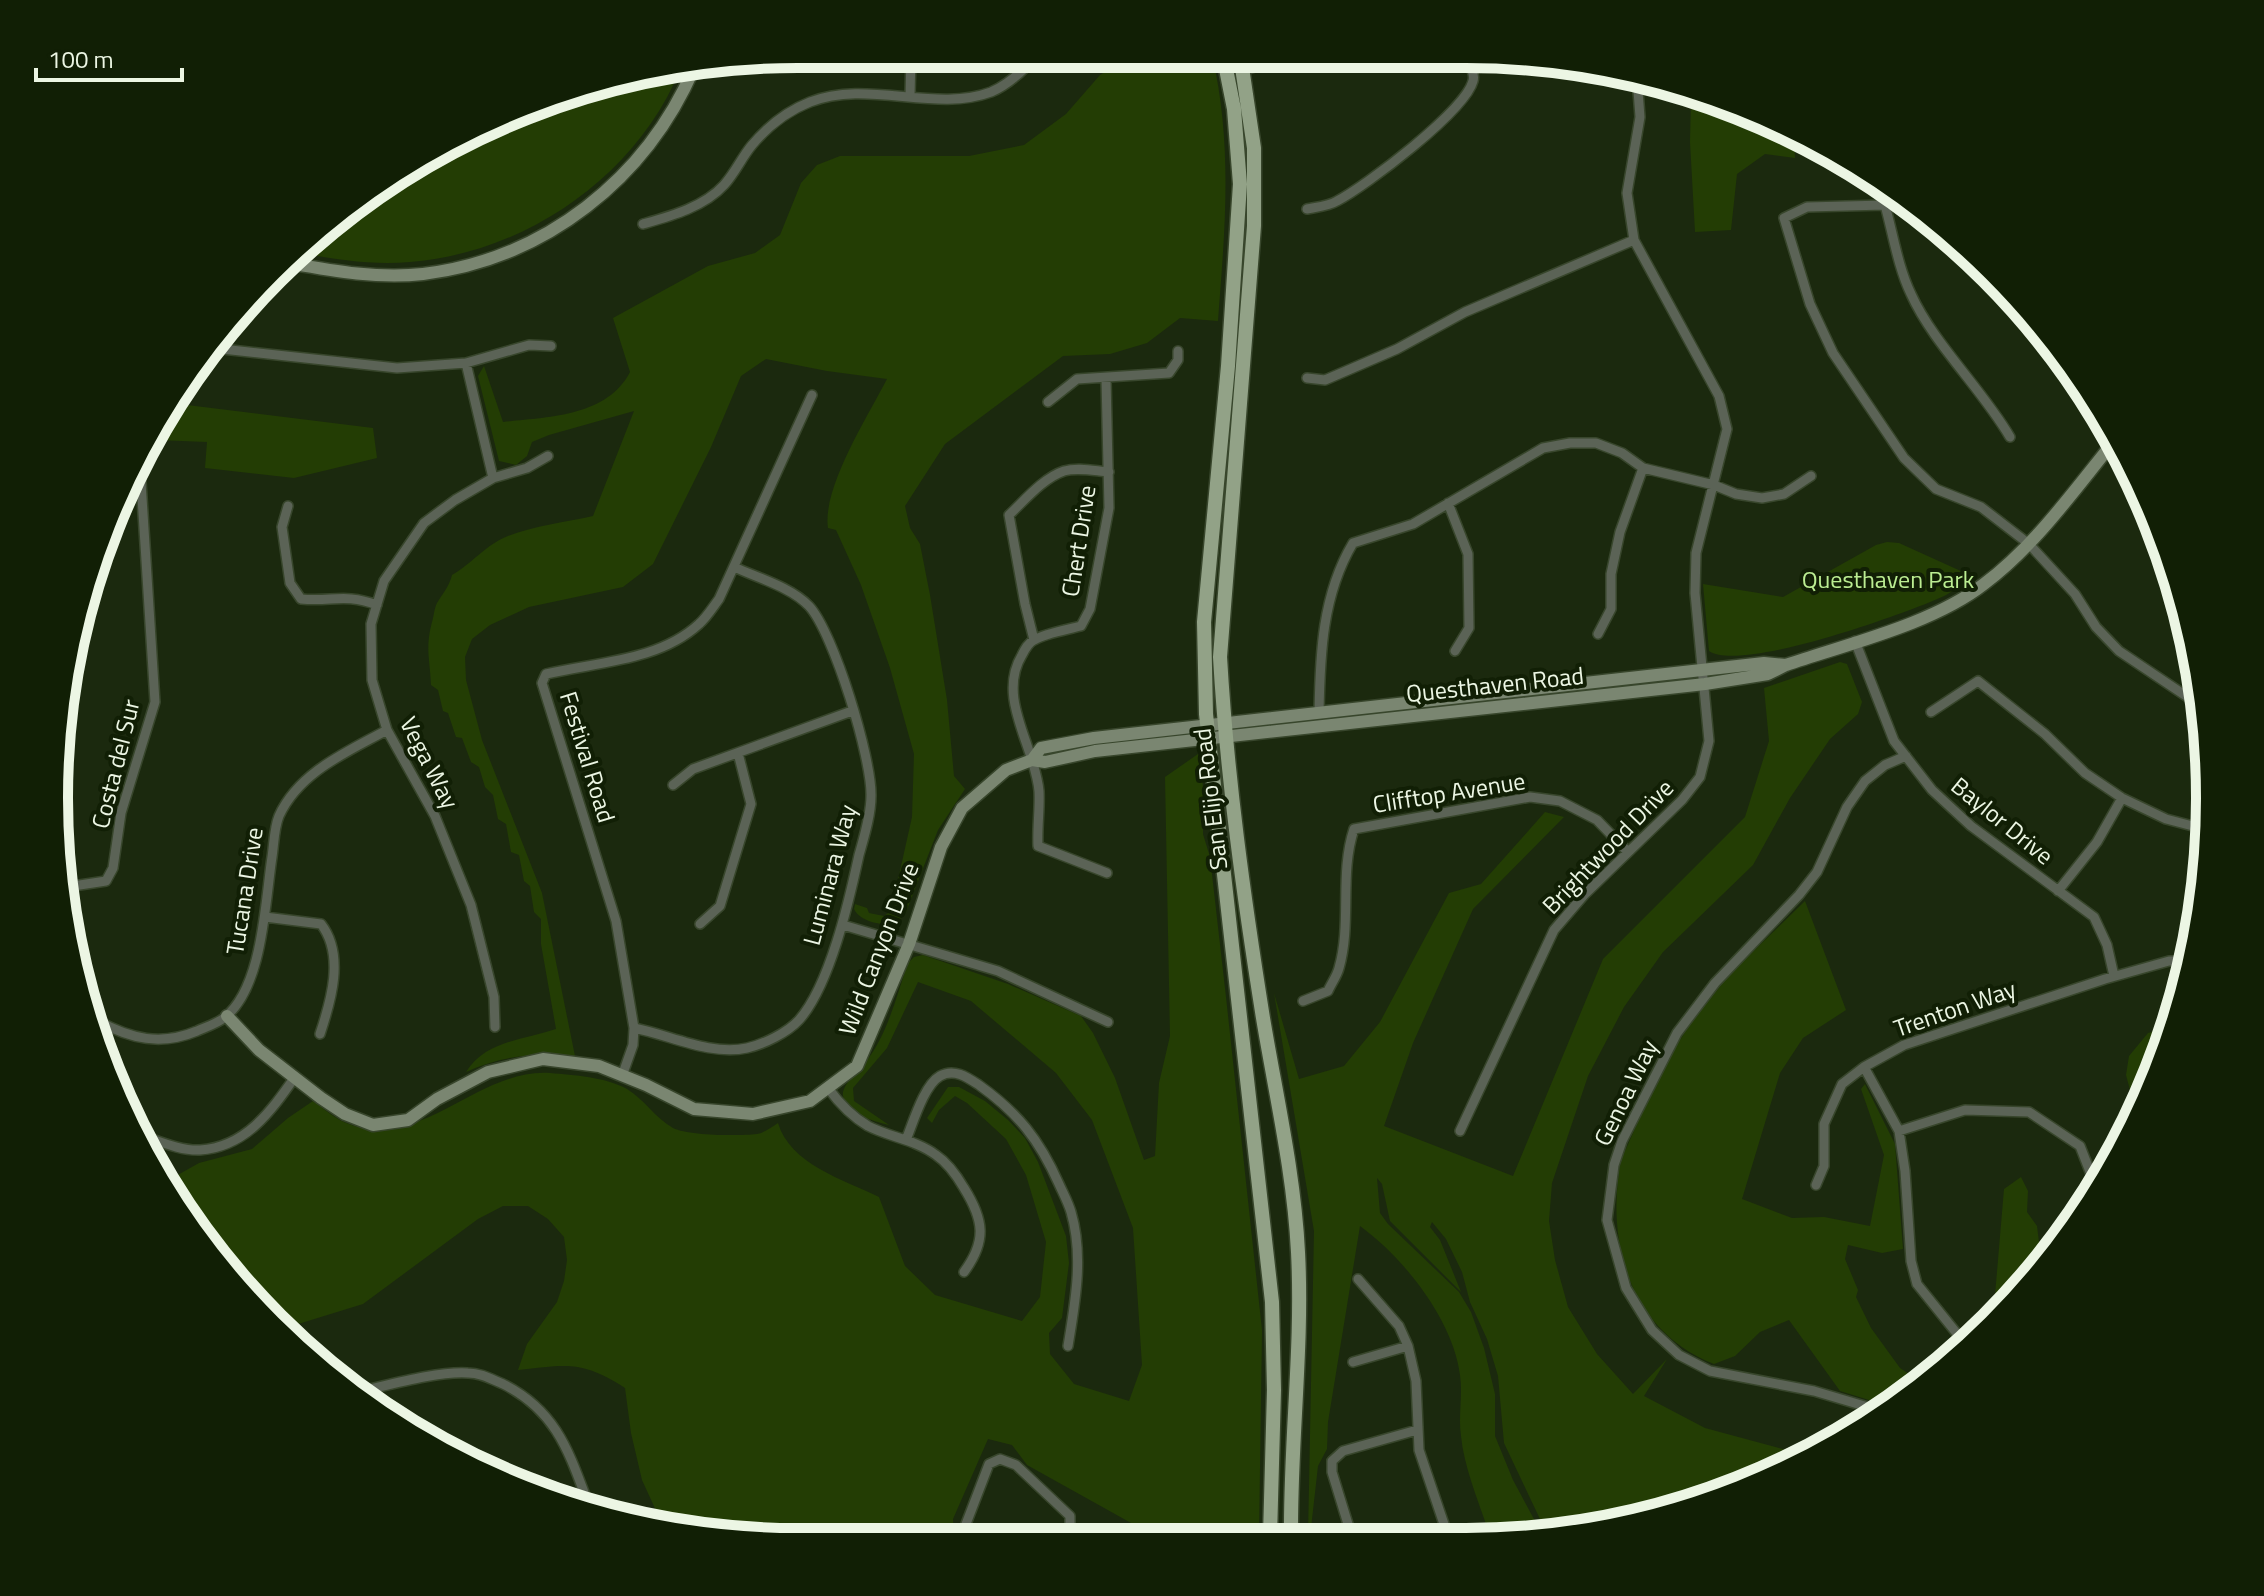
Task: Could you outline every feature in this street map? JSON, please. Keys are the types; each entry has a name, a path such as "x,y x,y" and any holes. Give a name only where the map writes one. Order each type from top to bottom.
{"main road":[{"name":"San Elijo Road","path":"1226,68 1234,109 1240,184 1228,366 1204,622 1207,733 1272,1302 1274,1390 1270,1528"},
{"name":"San Elijo Road","path":"1244,70 1254,148 1254,226 1221,646 1225,730 1238,844 1291,1176 1298,1253 1299,1336 1291,1528"}],"street":[{"path":"910,96 911,68"},
{"path":"643,224 682,214 723,187 752,145 779,118 812,101 844,94 947,98 991,92 1025,68"},
{"path":"1244,70 1251,68"},
{"path":"1307,209 1335,203 1427,137 1464,95 1473,81 1471,68"},
{"path":"300,265 373,275 423,274 464,266 523,246 585,209 621,178 657,134 689,76"},
{"path":"1307,378 1325,380 1397,349 1465,312 1634,240 1627,193 1640,117 1638,89"},
{"path":"1889,204 1807,207 1784,218 1810,304 1833,353 1904,458 1936,489 1981,507 2029,544 2075,594 2096,627 2119,651 2189,698"},
{"path":"1885,205 1911,294 1930,325 1995,411 2010,437"},
{"name":"Brightwood Drive","path":"1460,1131 1554,930 1584,895 1682,800 1700,777 1709,741 1695,593 1696,553 1727,429 1719,396 1634,240"},
{"path":"223,349 397,368 466,363 529,345 551,346"},
{"path":"1048,402 1077,379 1169,373 1178,360 1178,351"},
{"path":"466,363 493,478"},
{"name":"Chert Drive","path":"1034,640 1081,626 1090,609 1109,508 1106,379"},
{"path":"734,567 812,395"},
{"path":"1319,713 1323,627 1343,559 1353,543 1413,524 1543,448 1570,443 1596,443 1622,453 1643,468 1714,485 1736,494 1762,498 1784,494 1811,476"},
{"name":"Questhaven Road","path":"1207,733 1319,713 1768,674 1930,615 1983,585 2029,544 2107,450"},
{"name":"Vega Way","path":"495,1027 494,997 471,905 435,816 387,730 372,680 371,624 384,581 424,523 493,478 527,468 548,456"},
{"path":"1598,634 1611,609 1611,574 1620,532 1643,468"},
{"path":"1107,873 1038,846 1039,791 1017,715 1016,666 1034,640 1009,515 1063,471 1109,472"},
{"name":"Costa del Sur","path":"73,886 106,881 113,868 121,813 155,702 141,480"},
{"path":"1448,503 1468,554 1469,628 1455,651"},
{"path":"288,506 282,527 290,583 301,599 319,601 342,597 377,605"},
{"name":"Luminara Way","path":"634,1028 722,1051 747,1048 772,1039 798,1021 814,998 843,925 871,795 863,748 852,711 826,631 808,606 786,591 734,567"},
{"name":"Festival Road","path":"622,1076 633,1045 634,1028 616,921 542,683 546,674 610,663 662,648 699,624 719,599 734,567"},
{"name":"Baylor Drive","path":"1855,641 1894,741 1932,790 1971,826 2094,917 2107,945 2114,976"},
{"name":"Questhaven Road","path":"1225,730 1704,678"},
{"path":"1931,712 1978,681 2045,734 2085,773 2122,798 2166,819 2195,827"},
{"path":"673,785 693,769 852,711"},
{"name":"Tucana Drive","path":"104,1024 151,1041 169,1040 187,1036 227,1016 249,983 265,917 277,818 292,792 308,777 387,730"},
{"name":"Wild Canyon Drive","path":"227,1016 259,1050 295,1077 345,1114 373,1125 408,1120 437,1099 488,1072 543,1059 599,1066 694,1109 753,1114 810,1101 857,1066 909,944 941,847 962,808 1006,770 1032,760 1041,748 1062,743 1207,733"},
{"path":"700,924 720,906 751,804 738,753"},
{"name":"Genoa Way","path":"1868,1407 1814,1391 1710,1371 1679,1355 1652,1330 1633,1301 1615,1255 1607,1220 1614,1165 1622,1141 1677,1033 1715,983 1817,872 1847,807 1865,781 1885,765 1906,756"},
{"name":"Clifftop Avenue","path":"1303,1001 1328,991 1339,969 1348,846 1354,829 1530,797 1560,801 1597,820 1628,852"},
{"path":"2058,891 2097,842 2122,798"},
{"path":"265,917 321,924 326,931 333,955 333,994 320,1034"},
{"path":"843,925 998,971 1108,1022"},
{"name":"Trenton Way","path":"1816,1185 1824,1166 1824,1124 1842,1084 1864,1067 1904,1045 2114,976 2177,961"},
{"path":"1864,1067 1899,1131 1911,1261 1917,1284 1959,1336"},
{"path":"906,1140 918,1108 936,1078 949,1072 966,1076 1005,1104 1027,1127 1051,1168 1071,1212 1078,1257 1076,1300 1068,1346"},
{"path":"153,1139 200,1150 235,1141 266,1117 295,1077"},
{"path":"828,1088 844,1109 869,1126 936,1155 956,1175 977,1208 981,1231 977,1255 964,1272"},
{"path":"1899,1131 1965,1110 2029,1112 2080,1146 2091,1174"},
{"path":"1358,1279 1399,1326 1408,1346 1416,1381 1419,1450 1445,1528"},
{"path":"1353,1362 1408,1346"},
{"path":"371,1390 469,1373 503,1384 542,1410 561,1439 585,1496"},
{"path":"1349,1528 1332,1472 1332,1461 1343,1451 1417,1430"},
{"path":"966,1528 989,1464 1000,1459 1016,1465 1070,1516 1070,1528"}],"green space":[{"path":"1215,68 1223,122 1226,187 1218,321 1180,318 1147,343 1110,354 1063,356 945,444 905,506 910,528 920,544 930,595 947,700 954,776 965,789 938,830 906,912 895,925 890,925 866,920 854,909 855,904 867,908 869,913 884,916 891,911 912,817 914,754 890,668 861,585 836,530 828,528 828,512 839,473 887,379 766,359 741,376 711,447 653,564 623,587 529,607 490,625 472,639 465,657 466,680 482,740 542,893 575,1056 520,1056 466,1072 474,1061 495,1047 556,1029 541,944 541,919 534,912 530,886 524,881 519,855 511,852 506,824 498,819 493,795 485,787 479,767 471,762 462,738 456,737 448,713 443,711 438,690 431,685 428,647 435,608 452,575 500,540 528,530 593,516 634,411 532,442 527,456 516,465 499,461 478,376 484,366 503,422 556,416 591,406 620,387 630,372 613,318 708,266 755,253 780,235 801,183 817,165 840,156 969,156 1024,145 1066,114 1108,70"},
{"path":"676,79 660,109 635,144 606,175 572,203 534,226 453,256 382,263 311,255 392,191 475,143 563,107"},
{"path":"1691,104 1789,143 1794,146 1795,158 1765,154 1737,174 1731,230 1695,232"},
{"path":"183,405 373,428 377,458 294,478 205,468 207,442 162,440"},
{"name":"Questhaven Park","path":"1899,543 1974,577 1946,595 1922,605 1823,639 1754,654 1727,656 1709,651 1703,584 1783,597 1876,545"},
{"path":"1840,662 1847,664 1862,702 1858,714 1830,739 1790,798 1753,865 1663,952 1624,1007 1588,1076 1552,1183 1549,1221 1555,1260 1568,1307 1597,1354 1633,1394 1667,1359 1644,1396 1705,1428 1792,1451 1701,1489 1655,1503 1542,1524 1504,1443 1498,1376 1462,1272 1446,1239 1432,1222 1430,1227 1440,1240 1461,1292 1390,1221 1382,1184 1377,1178 1380,1213 1459,1292 1471,1312 1495,1394 1495,1436 1513,1480 1537,1524 1487,1527 1463,1448 1460,1375 1448,1333 1409,1273 1360,1226 1328,1422 1327,1449 1318,1466 1311,1528 1308,1528 1314,1231 1274,993 1299,1079 1344,1066 1380,1022 1449,893 1481,884 1545,812 1564,817 1473,909 1413,1043 1384,1126 1513,1176 1603,959 1745,817 1769,741 1764,688"},
{"path":"1198,754 1203,786 1203,834 1210,857 1262,1330 1259,1528 1140,1528 1027,1465 1012,1445 988,1439 953,1519 953,1528 750,1526 658,1514 642,1480 625,1388 597,1373 574,1367 518,1370 527,1344 557,1302 564,1281 567,1260 564,1237 548,1219 528,1206 503,1206 478,1219 363,1304 294,1325 249,1279 219,1242 174,1177 199,1163 252,1149 313,1101 344,1122 371,1129 397,1128 423,1120 497,1083 523,1075 550,1073 589,1077 627,1089 667,1124 680,1131 749,1135 778,1123 784,1137 806,1160 879,1197 905,1266 935,1295 1022,1321 1040,1297 1046,1242 1026,1175 1006,1139 955,1096 939,1110 932,1123 927,1118 948,1087 959,1087 985,1101 1025,1138 1038,1162 1066,1236 1069,1263 1062,1318 1049,1333 1050,1354 1074,1384 1129,1401 1142,1365 1133,1228 1092,1120 1056,1073 971,1001 918,982 887,1048 853,1088 854,1101 889,1125 849,1108 843,1091 870,1056 882,1034 908,963 914,957 923,955 1008,984 1081,1016 1115,1078 1144,1160 1155,1156 1159,1083 1170,1036 1165,777"},
{"path":"1805,901 1846,1010 1803,1038 1780,1073 1742,1199 1792,1218 1824,1217 1870,1226 1884,1155 1861,1089 1865,1084 1895,1144 1903,1249 1882,1253 1848,1245 1845,1259 1858,1290 1856,1297 1871,1328 1900,1368 1912,1376 1876,1402 1840,1391 1789,1320 1760,1332 1735,1356 1714,1364 1685,1349 1662,1330 1643,1307 1630,1281 1621,1252 1617,1222 1621,1160 1659,1074 1690,1024 1730,974"},
{"path":"2158,1030 2132,1096 2126,1075 2129,1056 2148,1033"},
{"path":"2021,1177 2028,1191 2027,1212 2037,1226 2040,1248 1995,1301 2004,1189"}]}
